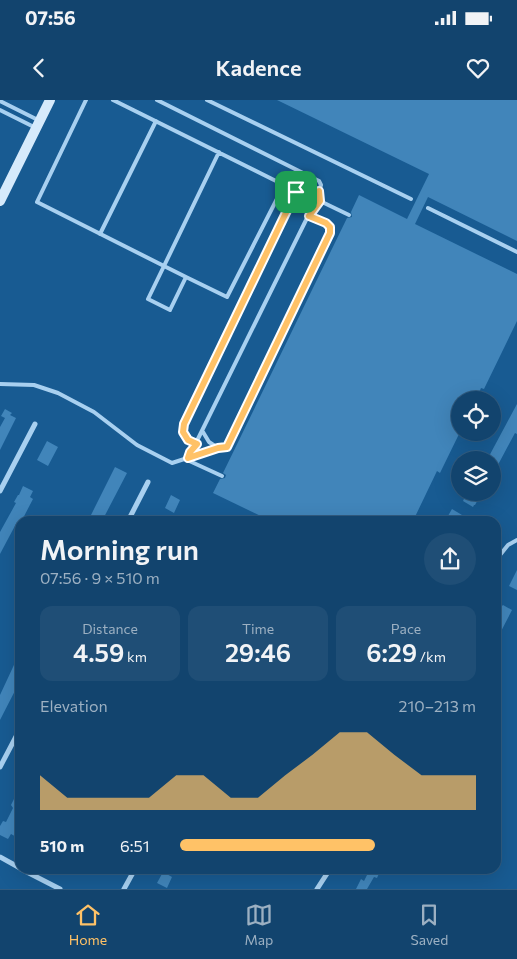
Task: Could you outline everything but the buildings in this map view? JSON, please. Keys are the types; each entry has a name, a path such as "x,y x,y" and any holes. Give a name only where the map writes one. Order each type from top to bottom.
{"main road":[{"path":"0,201 50,100"}],"street":[{"path":"0,490 35,424"},
{"path":"131,516 148,482"},
{"path":"0,767 15,738"},
{"path":"0,858 15,865"},
{"path":"32,874 60,889"},
{"path":"124,889 132,874"},
{"path":"317,889 327,874"}],"lane":[{"path":"86,100 37,202 227,297 284,185 113,100"},
{"path":"157,100 319,181 321,186 319,191 320,201 309,216 197,444 187,459"},
{"path":"207,100 411,199"},
{"path":"0,101 38,124"},
{"path":"0,110 38,124"},
{"path":"100,234 156,121"},
{"path":"186,278 170,310 148,299 219,152"},
{"path":"197,444 188,440 183,432 184,424 296,192 301,189 313,193 319,191"},
{"path":"320,201 349,215"},
{"path":"428,208 517,252"},
{"path":"0,384 34,385 58,393 94,412 132,441 172,463 218,448 227,447 330,233 330,227 326,223 309,216"},
{"path":"202,432 208,442 218,448"},
{"path":"187,459 222,476"},
{"path":"501,554 508,545 517,540"}],"route":[{"path":"301,189 313,193 319,191 320,201 310,212 309,216 326,223 330,227 330,233 227,447 188,458 190,452 197,444 188,440 183,432 184,424 296,192 301,189"}]}
